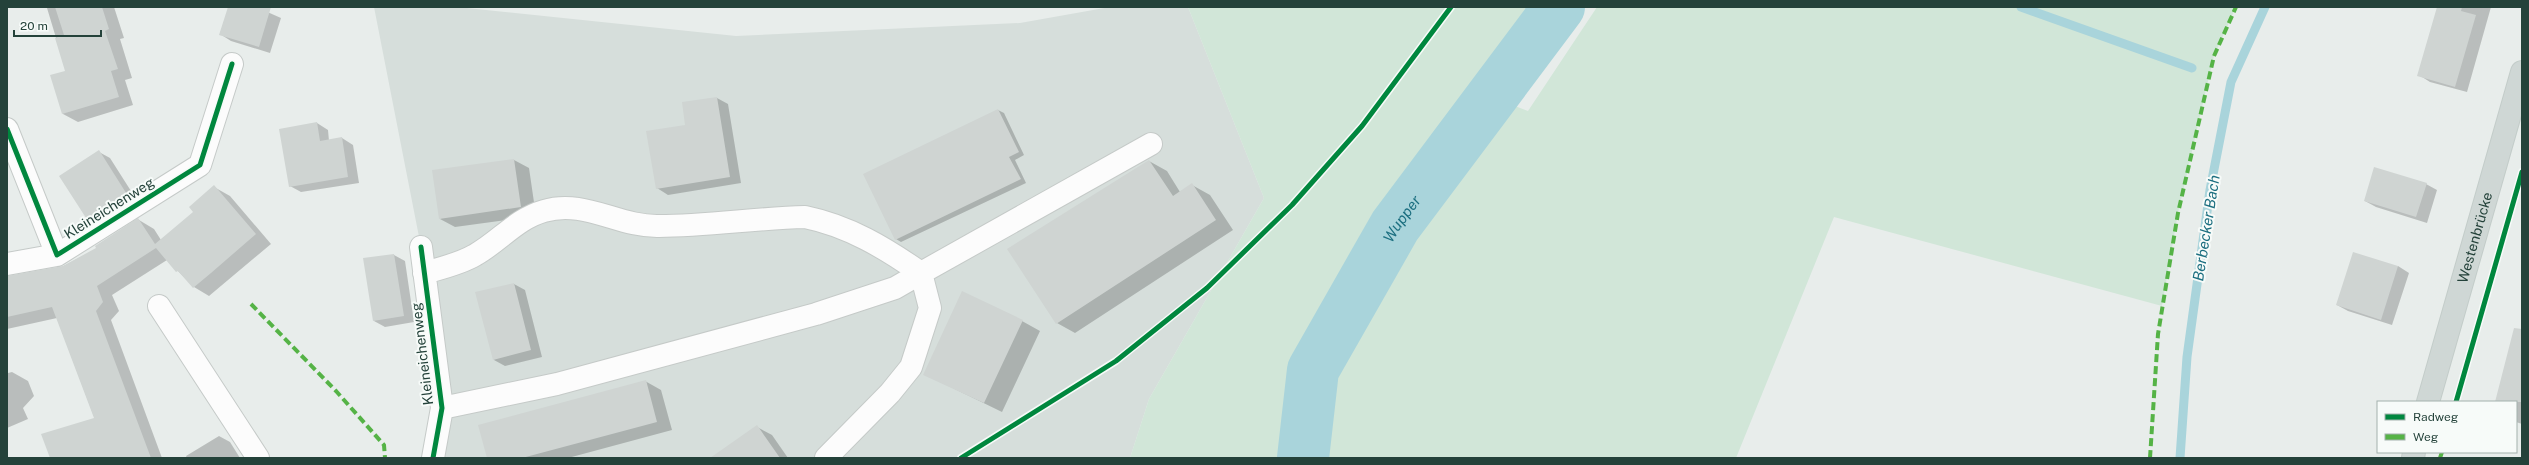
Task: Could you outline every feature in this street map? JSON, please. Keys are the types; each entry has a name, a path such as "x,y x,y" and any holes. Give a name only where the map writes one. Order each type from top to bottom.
{"main road":[{"name":"Westenbrücke","path":"2428,401 2522,72"}],"street":[{"name":"Kleineichenweg","path":"7,264 57,255 200,165 232,64"},
{"name":"Kleineichenweg","path":"7,129 57,255"},
{"path":"442,408 558,384 816,314 895,288 1151,144"},
{"path":"424,272 458,263 475,255 521,220 544,211 580,208 621,221 659,226 805,217 827,221 876,244 922,273 930,308 911,367 890,393 826,458"},
{"name":"Kleineichenweg","path":"421,247 442,408 433,458"},
{"path":"159,306 258,458"}],"shaded area":[{"path":"374,7 457,7 736,36 1020,23 1110,7 1188,7 1264,198 1149,399 1130,458 433,458 442,408 421,247"}],"green space":[{"path":"1188,7 1557,7 1502,101 1528,111 1597,7 2236,7 2214,56 2178,213 2162,306 1834,217 1736,458 1130,458 1149,399 1264,198"}],"building":[{"path":"55,7 102,7 109,29 105,31 118,69 111,71 119,97 62,114 50,75 65,71 55,38 64,35"},
{"path":"228,7 271,7 259,47 219,35"},
{"path":"2437,7 2462,7 2461,11 2476,15 2455,87 2417,76"},
{"path":"717,97 730,177 656,189 646,131 685,125 682,102"},
{"path":"998,109 1019,152 1009,157 1021,179 895,240 863,174"},
{"path":"317,122 320,141 342,137 348,177 289,187 279,129"},
{"path":"99,150 128,196 88,221 59,176"},
{"path":"514,159 521,207 439,219 432,170"},
{"path":"1149,160 1173,196 1192,183 1216,220 1056,324 1007,249"},
{"path":"2374,167 2427,183 2416,217 2364,201"},
{"path":"214,185 256,234 211,273 193,288 178,271 176,272 156,248 97,286 103,302 96,311 151,458 50,458 41,434 94,418 52,307 7,317 7,276 63,266 96,248 95,246 138,218 155,244 193,212 189,207"},
{"path":"2353,252 2398,266 2381,320 2336,305"},
{"path":"394,254 404,316 373,321 363,258"},
{"path":"514,283 531,350 493,360 475,292"},
{"path":"962,291 1023,320 984,403 923,375"},
{"path":"2514,328 2522,329 2522,402 2495,401"},
{"path":"646,380 657,422 522,458 487,458 478,425"},
{"path":"757,425 780,458 710,458"}],"waterway":[{"name":"Wupper","path":"1303,458 1313,370 1395,226 1559,7"},
{"path":"2021,7 2192,68"},
{"name":"Berbecker Bach","path":"2180,458 2187,357 2210,190 2231,82 2265,7"}],"marked path":[{"path":"2150,458 2158,334 2178,213 2214,56 2236,7"},
{"path":"251,304 336,391 384,445 385,458"},
{"path":"2440,458 2442,453"}],"cycle path":[{"path":"961,458 1116,361 1207,288 1292,205 1362,126 1451,7"},
{"path":"7,129 57,255 200,165 232,64"},
{"path":"2456,401 2522,172"},
{"path":"421,247 442,408 433,458"}]}
